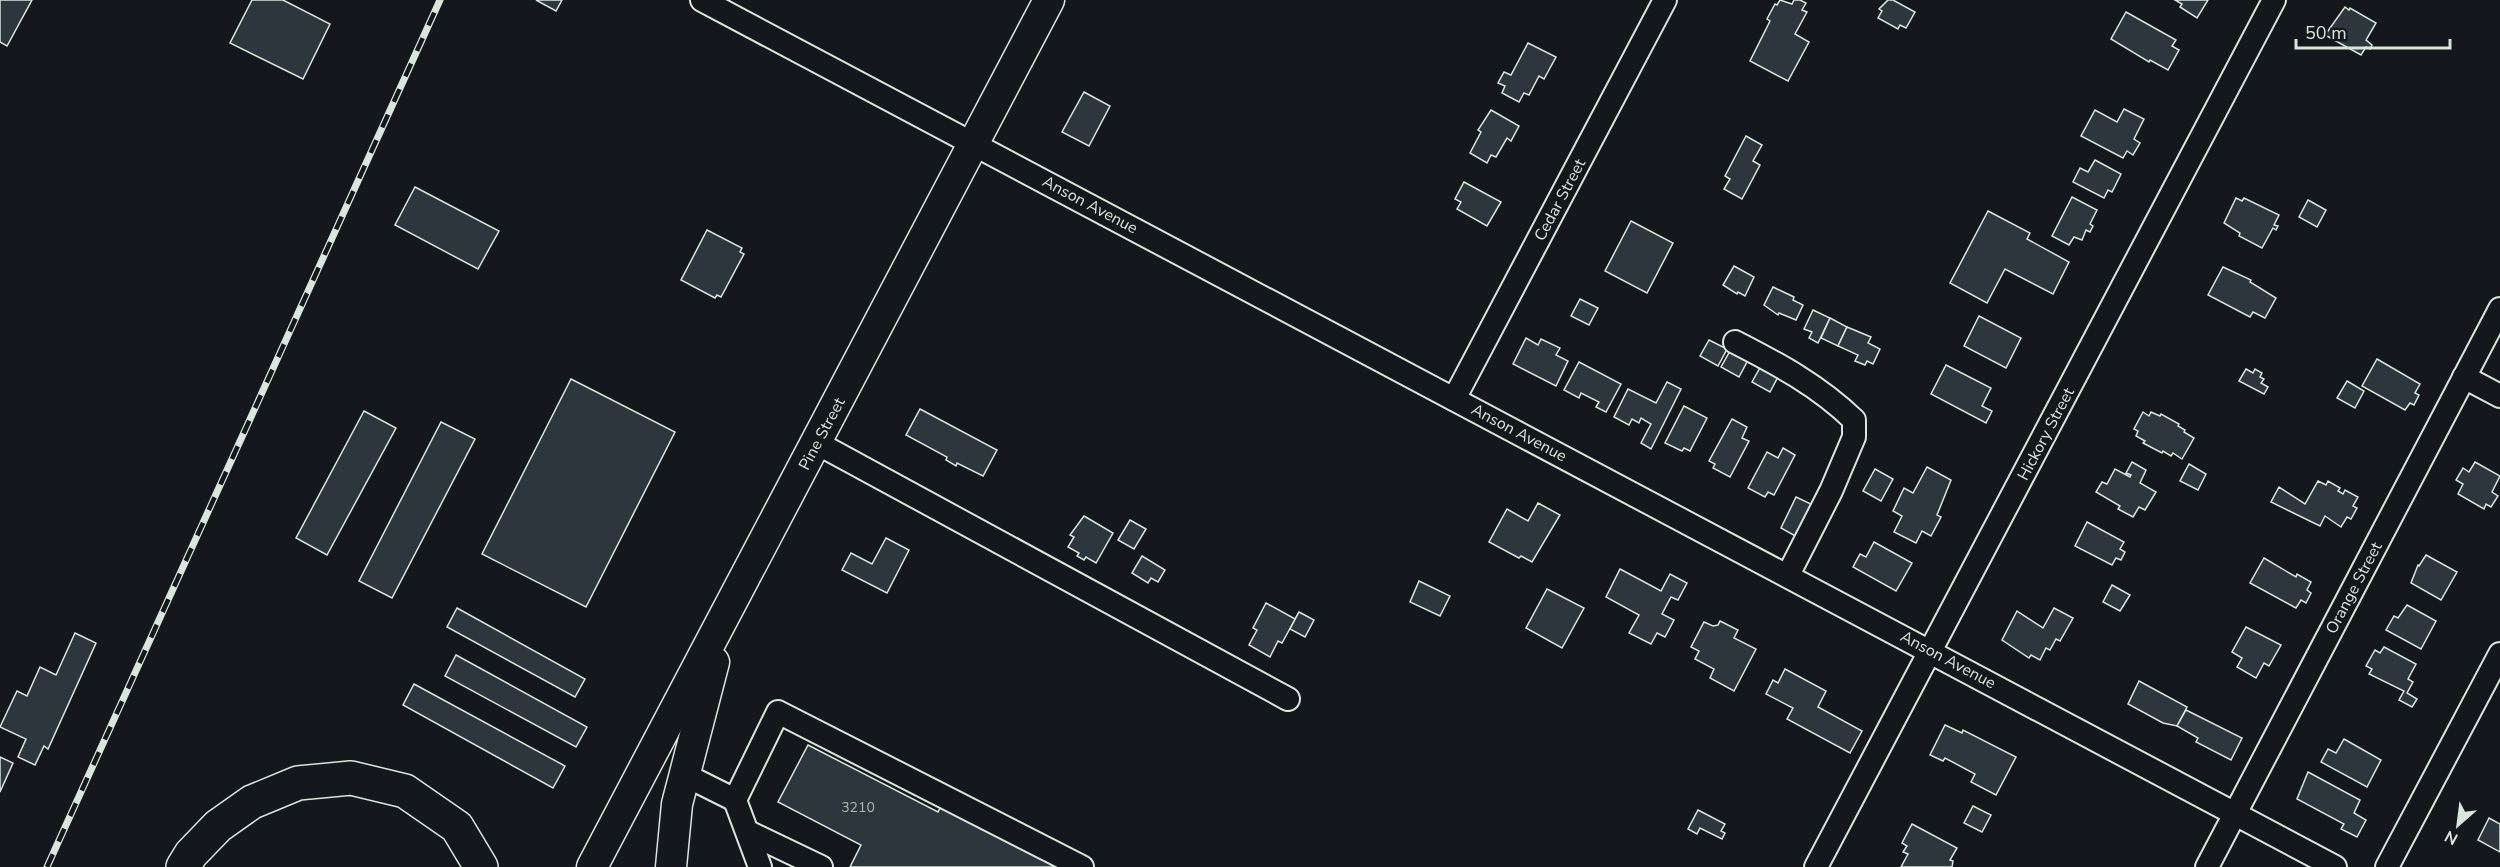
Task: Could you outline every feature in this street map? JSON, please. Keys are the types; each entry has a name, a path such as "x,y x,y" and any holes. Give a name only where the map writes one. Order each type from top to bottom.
{"highway":[{"path":"183,867 191,854 218,826 252,802 298,783 351,778 405,791 457,827 482,867"}],"main road":[{"name":"Pine Street","path":"592,867 818,443 1049,0"},
{"path":"671,867 677,804 726,614"}],"street":[{"name":"Anson Avenue","path":"702,0 2335,867"},
{"name":"Cedar Street","path":"1454,399 1665,0"},
{"name":"Hickory Street","path":"1816,867 2274,0"},
{"name":"Orange Street","path":"2207,867 2500,309"},
{"path":"1735,342 1792,371 1840,406 1854,420 1854,437 1831,491 1788,576"},
{"path":"2464,377 2500,396"},
{"path":"818,443 1288,699"},
{"path":"2386,867 2500,654"},
{"path":"735,800 778,712 1082,867"},
{"path":"685,775 735,800 760,867"},
{"path":"748,832 821,867"}],"building":[{"path":"0,0 32,0 7,46 0,42"},
{"path":"252,0 283,0 330,24 303,79 230,43"},
{"path":"536,0 562,0 556,11"},
{"path":"1780,0 1792,4 1794,0 1800,0 1806,3 1802,10 1807,12 1795,34 1809,42 1788,81 1750,61 1770,21 1767,19 1775,4 1777,5"},
{"path":"1888,0 1893,0 1915,12 1906,28 1900,25 1898,29 1878,18 1882,11 1879,9"},
{"path":"2175,0 2208,0 2197,18 2180,7 2182,4"},
{"path":"2345,7 2376,23 2366,40 2372,45 2370,49 2366,47 2361,55 2325,35"},
{"path":"2126,12 2176,40 2172,46 2179,50 2168,70 2150,60 2149,62 2111,39"},
{"path":"1528,43 1556,57 1544,79 1539,76 1529,95 1524,93 1519,102 1502,93 1505,86 1498,83 1504,72 1511,75"},
{"path":"1084,92 1110,106 1089,146 1062,132"},
{"path":"2124,109 2144,119 2134,139 2140,143 2133,155 2127,151 2123,158 2081,136 2095,110 2117,122"},
{"path":"1491,110 1519,126 1511,141 1507,138 1496,157 1491,155 1487,163 1470,153 1481,132 1478,130"},
{"path":"1746,136 1762,145 1753,161 1760,165 1742,199 1724,189 1730,179 1725,176"},
{"path":"2095,160 2121,174 2112,192 2108,190 2104,198 2073,182 2080,168 2088,172"},
{"path":"1464,182 1501,202 1487,226 1457,209 1461,202 1455,199"},
{"path":"415,187 499,231 478,269 395,225"},
{"path":"2072,197 2097,210 2090,224 2093,226 2090,232 2086,230 2082,240 2074,237 2069,245 2052,236"},
{"path":"2236,198 2242,201 2244,198 2279,215 2274,225 2278,226 2276,230 2273,228 2262,248 2239,236 2240,233 2224,223"},
{"path":"2308,200 2326,210 2317,227 2299,217"},
{"path":"1988,211 2030,233 2027,239 2069,262 2053,294 2005,269 1987,303 1950,283"},
{"path":"1631,221 1673,243 1647,293 1605,271"},
{"path":"707,230 742,248 740,252 744,254 721,297 717,295 715,298 681,280"},
{"path":"1734,266 1754,277 1745,296 1723,285"},
{"path":"2223,267 2251,280 2250,282 2276,298 2265,318 2253,312 2250,317 2208,295"},
{"path":"1773,287 1794,297 1793,300 1803,305 1796,320 1779,313 1778,315 1764,305"},
{"path":"1580,299 1598,308 1589,325 1571,316"},
{"path":"1813,310 1830,318 1818,343 1809,338 1812,332 1804,329"},
{"path":"1979,316 2021,338 2006,368 1964,346"},
{"path":"1830,318 1847,327 1838,346 1821,338"},
{"path":"1847,327 1871,337 1868,343 1880,349 1873,364 1867,361 1865,365 1855,361 1858,355 1838,346"},
{"path":"1526,338 1538,345 1541,339 1560,348 1556,355 1568,361 1556,386 1513,364"},
{"path":"1709,340 1727,349 1718,366 1700,356"},
{"path":"1730,351 1748,360 1739,377 1721,367"},
{"path":"2377,359 2420,384 2415,393 2419,395 2414,405 2410,403 2405,410 2362,386"},
{"path":"1579,362 1621,384 1606,412 1596,407 1599,402 1581,393 1579,398 1564,390"},
{"path":"1946,365 1991,388 1982,406 1992,411 1986,423 1931,394"},
{"path":"1761,366 1779,375 1770,392 1752,382"},
{"path":"2246,369 2253,373 2255,369 2262,373 2260,377 2264,379 2261,383 2268,387 2264,394 2239,381"},
{"path":"571,379 675,432 586,607 482,554"},
{"path":"2347,381 2364,391 2355,408 2337,398"},
{"path":"1667,382 1681,389 1651,449 1641,443 1651,424 1641,418 1639,423 1632,419 1629,425 1614,417 1628,389 1656,403"},
{"path":"1684,406 1707,418 1690,451 1684,448 1682,451 1665,443"},
{"path":"920,409 997,450 983,476 957,463 956,466 946,460 947,457 906,435"},
{"path":"364,411 396,428 327,555 296,538"},
{"path":"2143,412 2149,416 2151,412 2160,416 2161,414 2179,424 2178,426 2185,430 2184,432 2194,438 2182,459 2173,453 2171,456 2163,451 2162,453 2143,443 2145,441 2136,436 2138,431 2134,429"},
{"path":"1732,419 1747,427 1742,438 1749,441 1730,477 1713,468 1715,464 1709,461"},
{"path":"441,422 475,439 392,598 359,581"},
{"path":"1783,448 1795,455 1774,495 1768,492 1765,497 1748,488 1767,452 1778,458"},
{"path":"2132,462 2146,470 2140,483 2156,492 2145,510 2139,507 2133,517 2118,509 2120,506 2096,492 2102,482 2107,484 2115,469 2130,477 2131,475 2126,473"},
{"path":"2475,462 2500,476 2492,492 2498,496 2491,507 2486,504 2484,509 2458,494 2463,484 2456,480 2463,468 2469,472"},
{"path":"2189,464 2206,474 2198,490 2180,481"},
{"path":"1927,467 1951,480 1937,515 1941,517 1931,536 1922,531 1916,543 1894,532 1902,516 1893,511 1904,488 1913,493"},
{"path":"1875,469 1893,479 1881,501 1863,491"},
{"path":"2318,481 2326,485 2328,481 2340,488 2338,491 2343,494 2345,490 2358,497 2353,506 2357,508 2351,519 2347,517 2341,527 2325,516 2320,526 2271,502 2279,487 2305,504"},
{"path":"1796,497 1813,505 1797,537 1781,528"},
{"path":"1538,503 1560,515 1532,562 1521,556 1519,558 1489,542 1507,509 1528,521"},
{"path":"1084,516 1113,533 1096,563 1086,557 1084,560 1077,556 1079,553 1068,547 1074,537 1070,535"},
{"path":"1130,520 1146,529 1134,549 1118,540"},
{"path":"2087,522 2124,542 2120,549 2125,552 2121,560 2116,558 2112,565 2075,546"},
{"path":"886,538 909,550 887,593 842,570 851,553 872,564"},
{"path":"1874,542 1912,563 1896,591 1853,567 1860,554 1866,557"},
{"path":"2426,555 2457,572 2441,600 2411,583 2418,565"},
{"path":"1142,556 1165,570 1158,582 1151,578 1148,583 1132,573"},
{"path":"2264,558 2296,577 2297,574 2311,582 2307,590 2311,593 2306,603 2301,600 2296,608 2250,583"},
{"path":"1620,569 1661,591 1670,574 1687,583 1678,600 1671,597 1662,614 1674,620 1665,637 1657,633 1651,644 1629,633 1639,615 1606,597"},
{"path":"1419,581 1450,596 1440,616 1410,602"},
{"path":"2112,585 2130,595 2120,611 2103,602"},
{"path":"1547,589 1584,608 1562,648 1526,628"},
{"path":"1266,603 1295,619 1299,612 1282,643 1278,641 1270,657 1249,645 1257,630 1253,628"},
{"path":"2407,605 2436,621 2421,649 2386,630 2394,616 2398,618"},
{"path":"457,608 585,679 575,697 447,627"},
{"path":"2054,608 2073,618 2060,641 2056,639 2050,650 2046,648 2040,660 2031,655 2029,658 2002,640 2017,611 2043,628"},
{"path":"1299,612 1314,620 1305,637 1290,629"},
{"path":"1720,621 1738,630 1734,638 1756,649 1734,691 1710,678 1714,669 1695,659 1699,651 1691,647 1704,622 1713,626 1718,625"},
{"path":"2246,627 2281,645 2269,666 2264,663 2256,678 2237,667 2242,658 2232,652"},
{"path":"75,633 96,643 48,749 44,746 35,765 18,757 26,739 0,727 17,691 27,696 40,667 56,675"},
{"path":"2384,647 2416,664 2408,679 2413,682 2407,693 2417,699 2412,707 2399,700 2404,691 2369,674 2372,669 2366,666 2375,650 2380,653"},
{"path":"456,655 587,727 576,747 445,676"},
{"path":"1785,669 1826,691 1818,707 1862,731 1850,753 1787,719 1793,708 1766,694 1773,680 1778,683"},
{"path":"2139,681 2187,707 2177,726 2163,723 2128,704"},
{"path":"414,684 565,766 553,788 403,705"},
{"path":"2186,710 2242,738 2231,760 2196,742 2198,738 2177,726"},
{"path":"1945,725 1962,733 1963,730 2016,757 1996,795 1971,782 1975,774 1945,758 1943,761 1930,755"},
{"path":"2344,739 2381,760 2367,787 2321,762 2328,749 2336,753"},
{"path":"808,745 938,812 944,800 1056,859 1052,867 850,867 861,845 778,802"},
{"path":"0,757 13,763 0,792"},
{"path":"2308,772 2360,800 2354,813 2366,820 2357,837 2341,829 2344,824 2297,799"},
{"path":"1973,806 1991,815 1982,832 1964,823"},
{"path":"1698,810 1725,824 1721,831 1725,833 1722,839 1700,828 1697,834 1688,829"},
{"path":"2489,818 2500,824 2500,852 2478,840"},
{"path":"1912,824 1957,848 1950,860 1953,861 1952,867 1901,867 1908,854 1903,852 1907,846 1902,843"}],"railway":[{"path":"47,867 440,0"}]}
